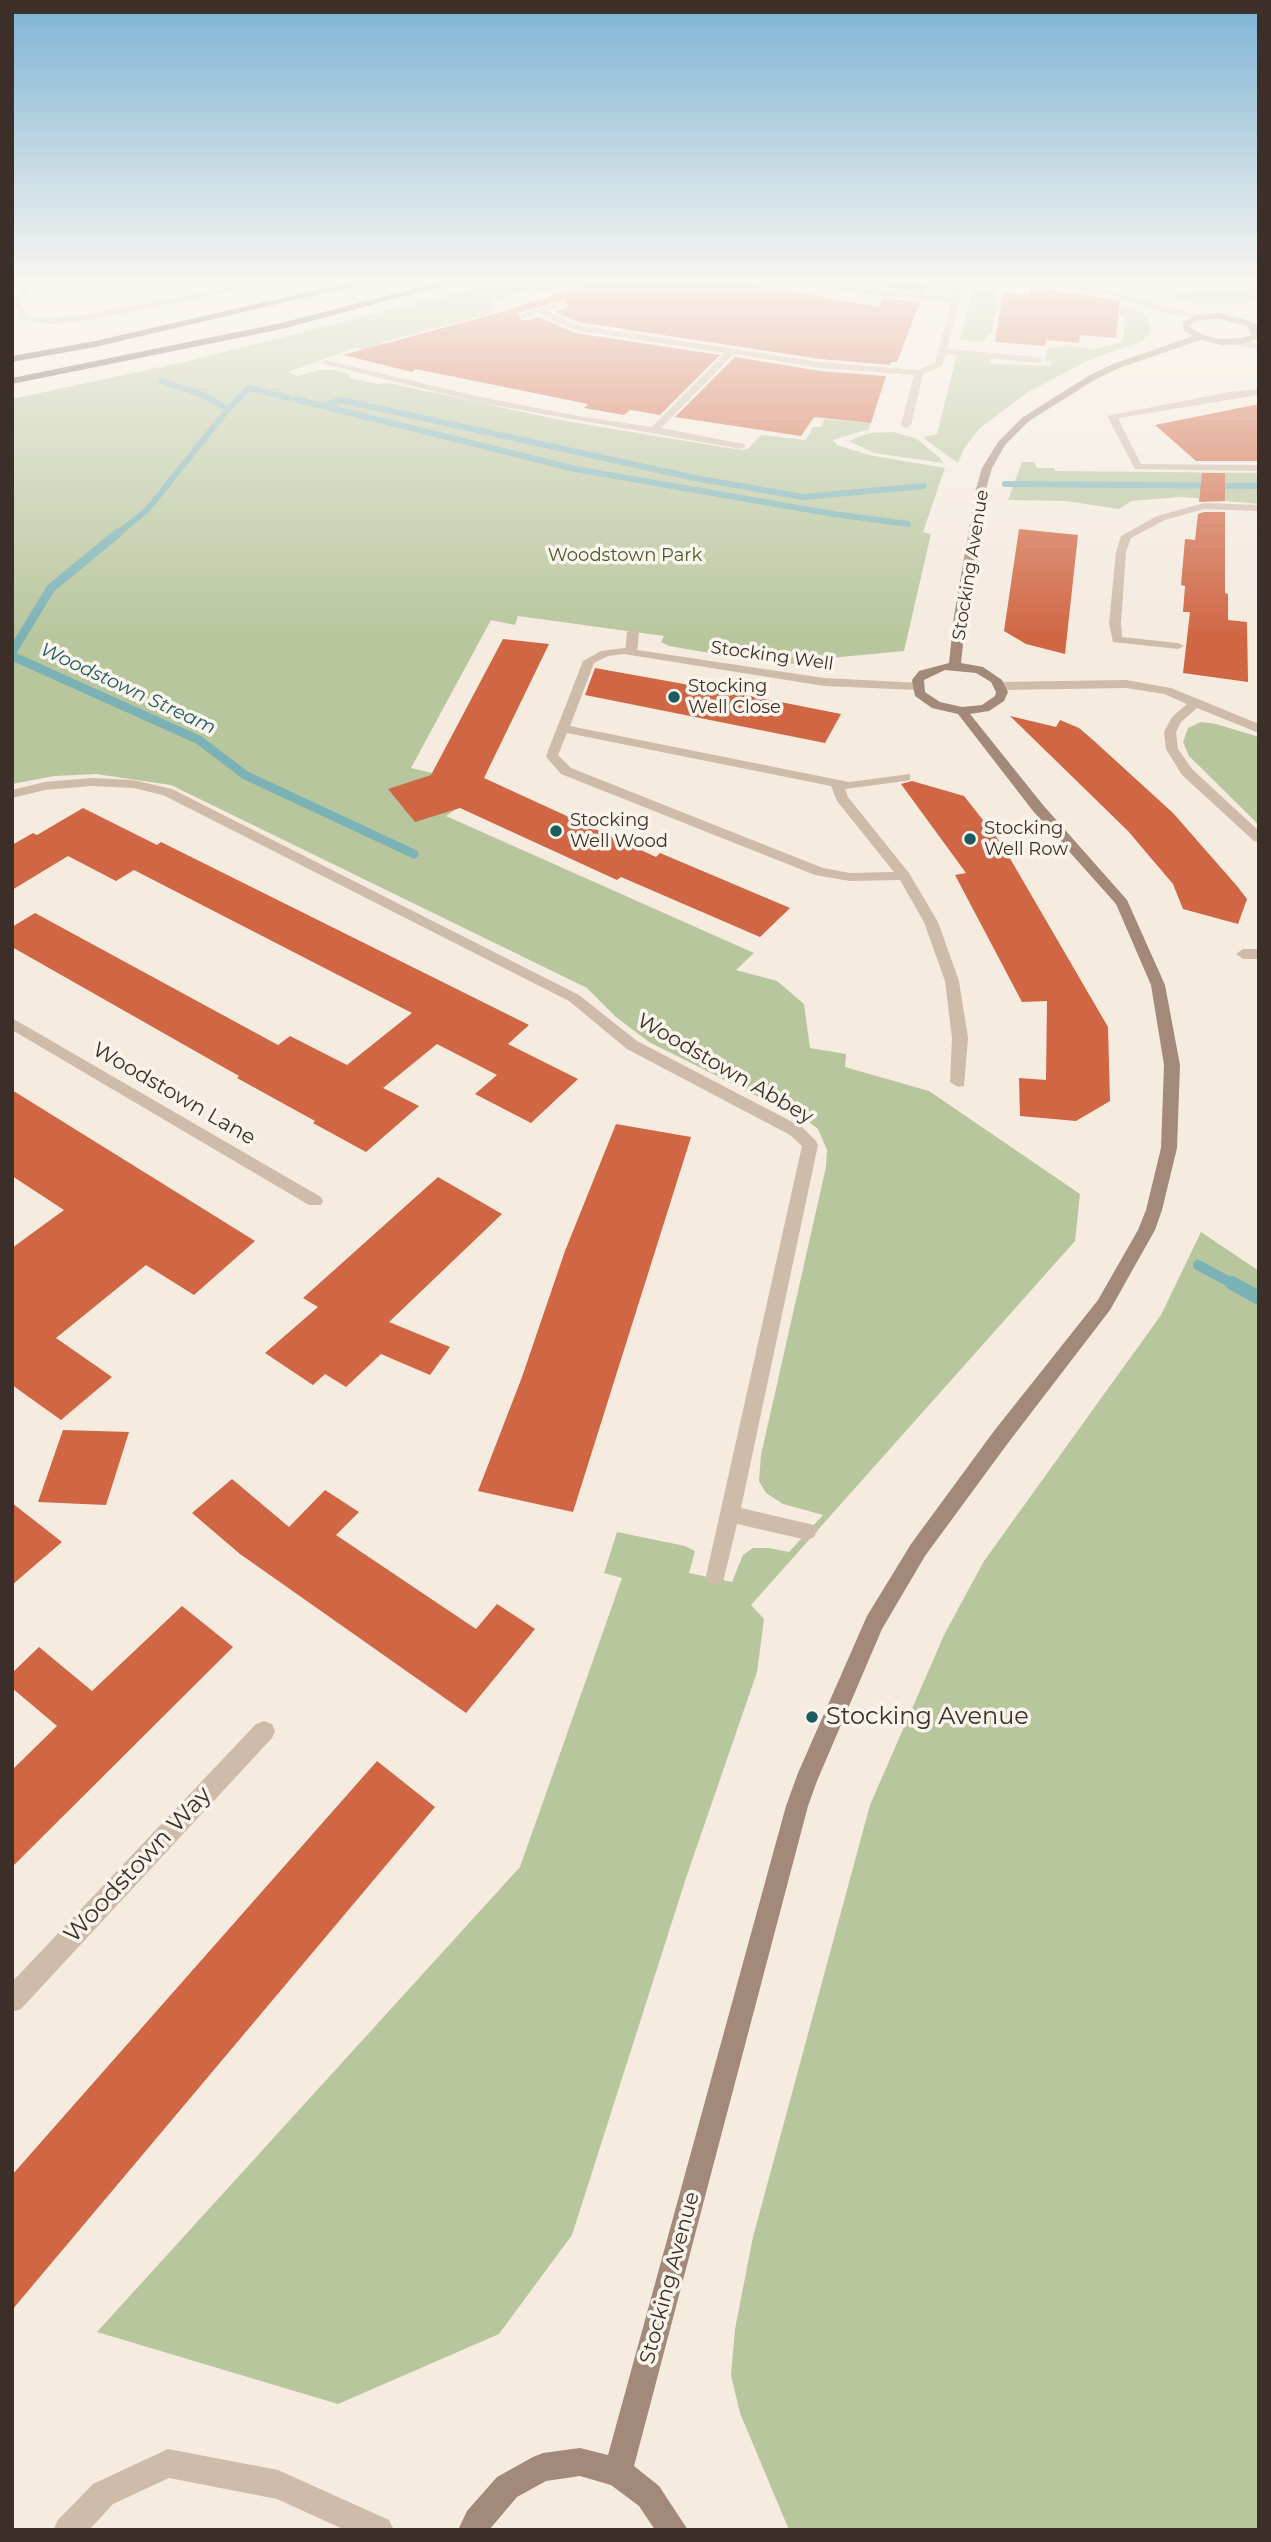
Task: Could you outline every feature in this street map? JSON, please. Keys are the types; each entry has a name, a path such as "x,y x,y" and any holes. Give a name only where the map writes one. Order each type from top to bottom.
{"street":[{"path":"486,401 741,446"},
{"path":"654,430 683,401"},
{"path":"906,425 912,401"},
{"name":"Stocking Avenue","path":"956,666 960,616 981,489 987,468 1001,444 1026,419 1055,401"},
{"path":"1198,401 1112,416 1138,467 1259,468"},
{"path":"1178,646 1117,640 1115,623 1121,552 1126,536 1161,518 1204,506 1259,508"},
{"path":"633,632 628,651 605,653 589,661 552,756 566,771 820,872 850,877 904,876"},
{"name":"Stocking Well","path":"628,651 801,679 863,686 917,687"},
{"name":"Stocking Avenue","path":"917,687 923,674 956,666 988,674 1000,686"},
{"path":"917,687 926,700 936,705 962,710 985,708 994,704 1002,692 1000,686 1126,684 1167,691 1259,729"},
{"path":"1194,704 1176,720 1170,732 1172,749 1187,772 1259,838"},
{"name":"Stocking Avenue","path":"618,2472 797,1806 806,1781 874,1623 918,1550 1104,1304 1146,1230 1154,1210 1168,1148 1172,1065 1158,985 1122,903 1038,808 962,710"},
{"path":"563,728 837,785 849,786 905,777"},
{"name":"Woodstown Abbey","path":"12,794 45,786 91,782 133,784 167,792 574,998 632,1045 796,1131 810,1145 716,1576"},
{"path":"837,785 842,798 904,876 930,922 952,981 960,1038 958,1082"},
{"name":"Woodstown Lane","path":"12,1023 315,1201"},
{"path":"729,1514 807,1531"},
{"name":"Woodstown Way","path":"12,2000 264,1731"},
{"path":"473,2530 477,2521 507,2487 542,2468 580,2462 618,2472 649,2496 673,2530"},
{"path":"68,2530 103,2494 168,2463 278,2485 379,2530"}],"green space":[{"name":"Woodstown Park","path":"12,401 470,401 565,421 741,450 748,449 761,435 806,440 813,427 821,427 825,419 870,423 869,429 833,440 837,445 869,455 945,468 923,532 931,534 904,651 830,658 800,654 803,665 669,646 661,642 664,636 518,616 515,625 491,620 411,768 489,786 446,816 754,953 736,970 777,981 804,1004 810,1048 846,1054 845,1067 929,1091 1080,1194 1075,1241 751,1605 764,1619 757,1672 686,1878 572,2235 499,2334 338,2404 97,2332 520,1867 622,1578 604,1573 617,1532 685,1546 695,1551 689,1573 732,1582 743,1555 753,1548 789,1552 823,1515 783,1504 766,1493 759,1481 761,1455 826,1167 827,1150 818,1129 809,1122 649,1042 616,1017 587,988 171,785 96,774 54,776 12,784"},
{"path":"945,401 1016,401 980,428 965,447 958,463 924,437 937,434"},
{"path":"893,432 917,439 943,463 874,453 849,441 869,433"},
{"path":"1022,462 1034,462 1037,468 1054,468 1055,471 1259,473 1259,504 1182,497 1131,501 1119,509 1066,501 1008,500"},
{"path":"1201,722 1259,737 1259,825 1189,756 1183,742 1188,728"},
{"path":"1201,1232 1259,1271 1259,2530 789,2530 740,2413 731,2375 735,2329 753,2237 870,1805 945,1633 984,1561 1161,1315"}],"building":[{"path":"571,401 674,401 660,415 630,410 624,415 584,408 588,404"},
{"path":"691,401 878,401 871,423 814,417 801,436 675,417"},
{"path":"1259,404 1259,461 1196,461 1155,425"},
{"path":"1202,473 1225,473 1225,501 1199,502"},
{"path":"1225,512 1225,593 1228,594 1228,620 1247,622 1248,682 1183,673 1190,612 1183,612 1185,586 1181,585 1185,539 1195,540 1198,514"},
{"path":"1019,529 1078,535 1065,654 1026,644 1004,631"},
{"path":"503,639 549,644 484,778 656,857 660,853 790,908 760,937 621,877 617,880 460,808 415,822 388,789 431,775"},
{"path":"595,668 841,714 825,743 585,695"},
{"path":"1010,716 1056,727 1060,720 1079,728 1093,740 1173,813 1237,886 1247,899 1238,924 1183,909 1173,884 1128,831"},
{"path":"912,781 964,796 1001,843 1108,1027 1110,1101 1076,1121 1020,1116 1019,1078 1046,1080 1047,1001 1022,1002 955,875 966,873 901,784"},
{"path":"83,808 157,845 161,842 529,1025 508,1044 578,1079 531,1123 475,1094 497,1075 437,1044 383,1088 419,1106 366,1152 313,1123 315,1121 237,1078 239,1076 12,947 12,927 35,913 278,1045 290,1036 347,1065 412,1013 134,870 116,881 68,856 12,890 12,845 33,833 37,835"},
{"path":"12,1090 255,1241 194,1295 146,1265 56,1338 112,1377 61,1420 12,1385 12,1248 64,1210 12,1176"},
{"path":"616,1124 691,1137 573,1512 478,1491 522,1377 565,1251"},
{"path":"438,1177 502,1214 389,1322 450,1347 430,1375 381,1354 346,1387 325,1374 313,1385 265,1353 318,1307 303,1298"},
{"path":"63,1430 129,1432 106,1505 38,1502"},
{"path":"232,1479 289,1527 325,1490 359,1512 336,1535 476,1629 497,1604 535,1629 466,1713 240,1554 192,1513"},
{"path":"12,1503 62,1542 12,1585"},
{"path":"182,1606 233,1647 12,1867 12,1770 57,1726 12,1688 12,1673 39,1647 92,1691"},
{"path":"377,1761 435,1807 12,2310 12,2175"}],"waterway":[{"name":"Woodstown Stream","path":"213,401 228,409"},
{"path":"228,409 236,401"},
{"path":"302,401 322,406"},
{"path":"322,406 339,401"},
{"path":"344,401 695,478 803,497 924,486"},
{"path":"322,406 575,469 833,514 908,524"},
{"name":"Woodstown Stream","path":"116,535 148,509 228,409"},
{"path":"1005,484 1259,486"},
{"name":"Woodstown Stream","path":"12,652 51,588 118,533"},
{"name":"Woodstown Stream","path":"12,656 199,740 245,775 414,854"},
{"path":"1198,1265 1235,1285"},
{"path":"1232,1283 1259,1298"}],"place":[{"name":"Stocking Well Close","path":"674,697"},
{"name":"Stocking Well Wood","path":"556,831"},
{"name":"Stocking Well Row","path":"970,839"},
{"name":"Stocking Avenue","path":"812,1717"}]}
